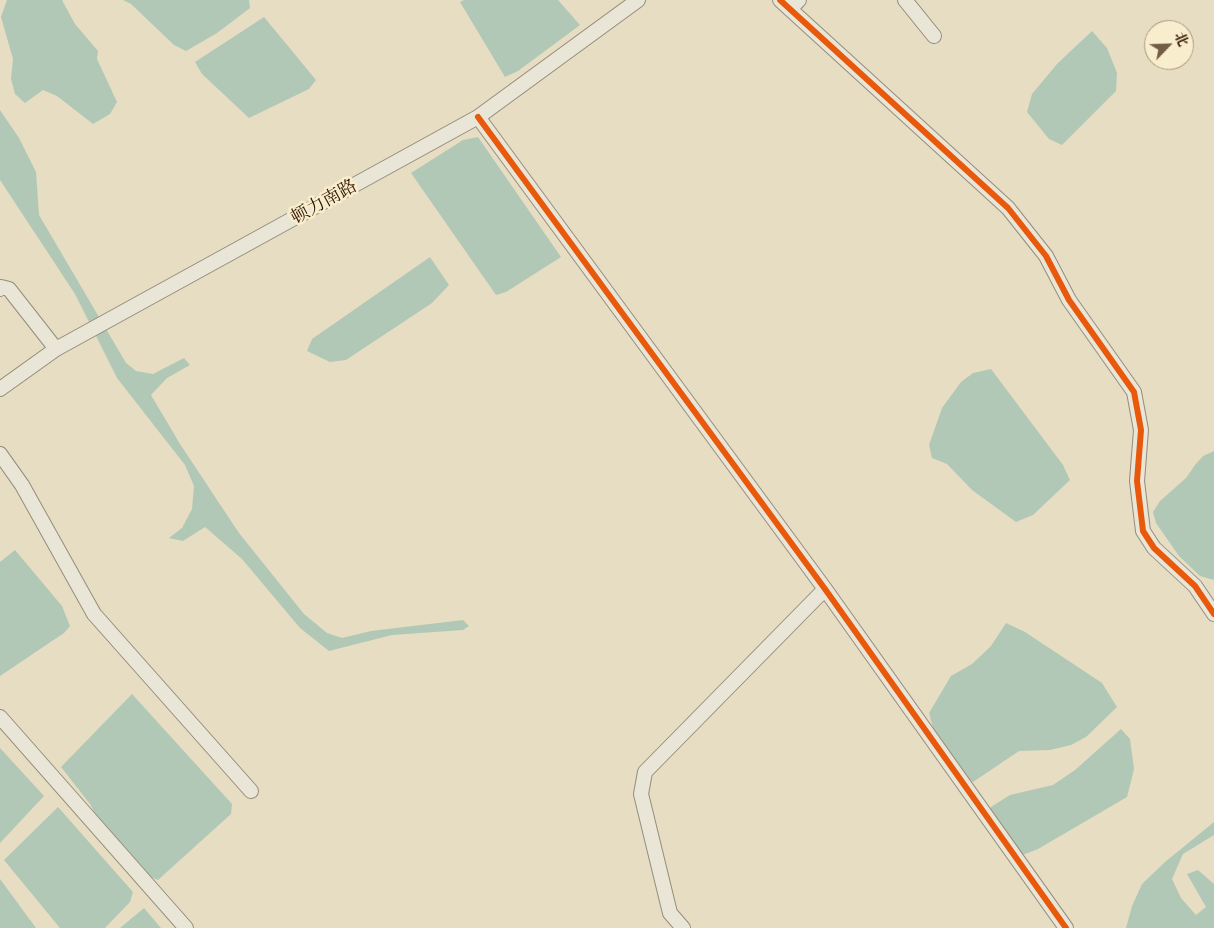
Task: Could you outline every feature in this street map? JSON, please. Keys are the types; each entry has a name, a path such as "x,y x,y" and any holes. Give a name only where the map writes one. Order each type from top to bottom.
{"street":[{"name":"顿力南路","path":"0,388 56,349 478,118 638,0"},
{"path":"905,0 934,36"},
{"path":"789,3 1008,208 1046,256 1069,300 1134,392 1141,430 1137,481 1143,531 1154,548 1195,586 1214,614"},
{"path":"478,118 825,588 1066,928"},
{"path":"0,289 1,287 9,289 56,349"},
{"path":"0,454 22,485 94,614 251,791"},
{"path":"683,928 670,913 641,794 645,772 825,588"},
{"path":"0,717 186,928"}],"shaded area":[{"path":"7,0 62,0 75,24 98,51 97,59 117,102 110,114 93,124 57,96 43,90 25,103 15,94 11,79 13,59 1,17"},
{"path":"123,0 249,0 250,8 217,33 186,51 174,45 131,4"},
{"path":"464,0 558,0 580,25 518,71 505,77 460,2"},
{"path":"264,17 316,80 309,89 249,118 202,74 195,62"},
{"path":"1092,31 1107,48 1117,73 1116,91 1062,145 1049,139 1027,112 1032,94 1057,64"},
{"path":"0,110 19,138 36,172 39,215 126,363 136,371 153,374 184,358 190,365 167,378 151,395 180,444 239,533 304,614 327,633 342,638 371,631 463,620 469,626 463,630 392,635 329,651 300,628 242,559 205,527 183,541 169,538 182,528 192,509 194,486 185,465 117,378 75,294 0,180"},
{"path":"478,137 561,257 506,292 496,295 411,173 463,140"},
{"path":"430,257 449,285 432,303 346,360 330,362 307,351 312,339"},
{"path":"991,369 1063,465 1070,480 1033,515 1016,522 972,490 947,464 932,458 929,445 942,408 961,382 973,373"},
{"path":"1214,451 1214,580 1200,576 1179,556 1156,523 1153,512 1160,501 1186,478 1203,456"},
{"path":"15,550 62,606 70,626 64,633 0,676 0,562"},
{"path":"1006,623 1025,632 1102,683 1117,707 1086,737 1071,745 1050,750 1019,751 973,782 961,772 933,728 929,713 951,676 972,664 991,646"},
{"path":"132,694 232,804 231,814 158,880 148,876 99,821 90,804 61,767"},
{"path":"1121,729 1130,739 1134,769 1127,797 1038,849 1012,859 987,819 991,807 1010,795 1053,785 1075,770"},
{"path":"0,748 44,796 0,843"},
{"path":"58,807 133,892 130,902 105,928 60,928 4,860"},
{"path":"1214,822 1214,835 1183,854 1172,879 1181,898 1196,915 1206,907 1187,874 1198,870 1214,884 1214,928 1126,928 1132,906 1142,884 1165,862"},
{"path":"0,879 36,928 0,928"},
{"path":"144,908 161,928 120,928"}],"cycle path":[{"path":"780,0 1008,208 1046,256 1069,300 1134,392 1141,430 1137,481 1143,531 1154,548 1195,586 1214,614"},
{"path":"478,117 825,589 1066,928"}]}
